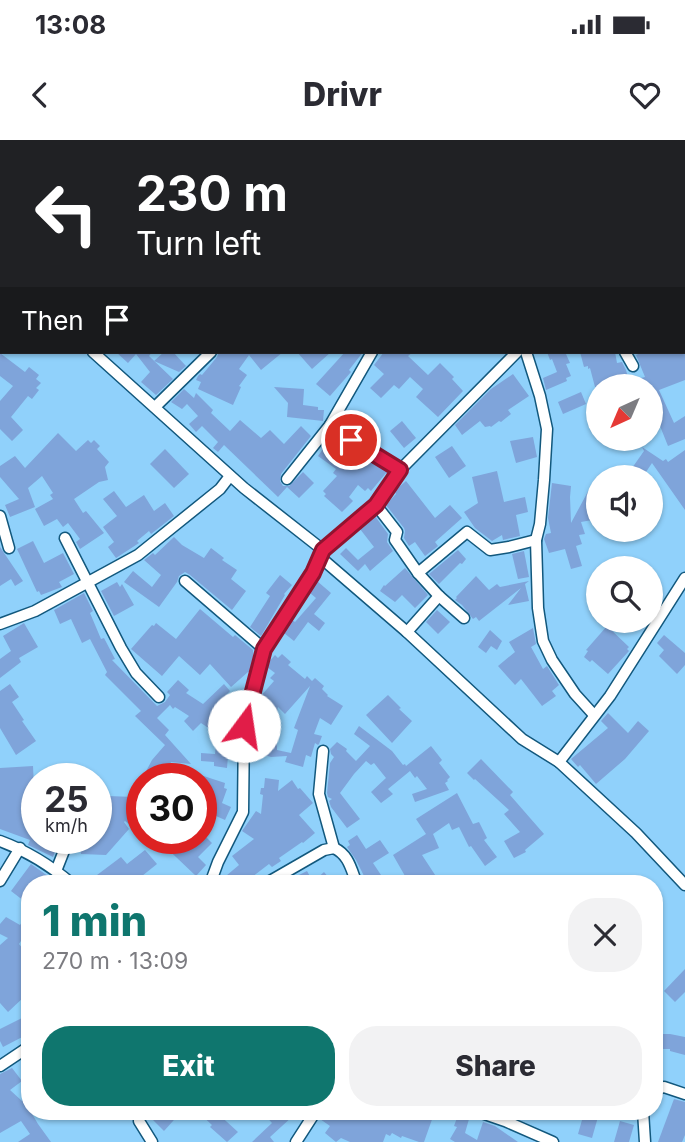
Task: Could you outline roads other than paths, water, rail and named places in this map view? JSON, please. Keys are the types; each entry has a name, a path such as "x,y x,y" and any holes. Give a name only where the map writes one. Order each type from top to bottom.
{"street":[{"path":"95,354 230,476 321,553 522,739 559,762 636,833 685,885"},
{"path":"155,407 209,354"},
{"path":"287,479 330,425 371,354"},
{"path":"213,875 243,812 244,726 264,649 313,573 321,553 376,505 400,470 515,354"},
{"path":"527,354 547,429 540,524 536,540 538,608 543,641 552,660 575,694 594,715"},
{"path":"626,354 633,366"},
{"path":"330,425 400,470"},
{"path":"0,624 36,611 138,555 220,489 230,476"},
{"path":"220,489 244,488"},
{"path":"376,505 397,532 395,540 418,573 464,618"},
{"path":"0,516 9,548"},
{"path":"418,573 467,532 490,550 536,540"},
{"path":"65,538 121,648 136,673 159,697"},
{"path":"559,762 610,696 685,578"},
{"path":"185,581 264,649"},
{"path":"407,632 439,596"},
{"path":"323,751 319,794 334,848"},
{"path":"0,841 20,848 61,875"},
{"path":"0,881 20,848"},
{"path":"281,875 324,850 334,848 347,857 354,875"},
{"path":"56,871 63,854"},
{"path":"0,1066 21,1052"},
{"path":"663,1087 685,1094"},
{"path":"296,1142 310,1120"},
{"path":"502,1120 553,1142"},
{"path":"644,1120 645,1142"},
{"path":"139,1121 152,1142"}]}
